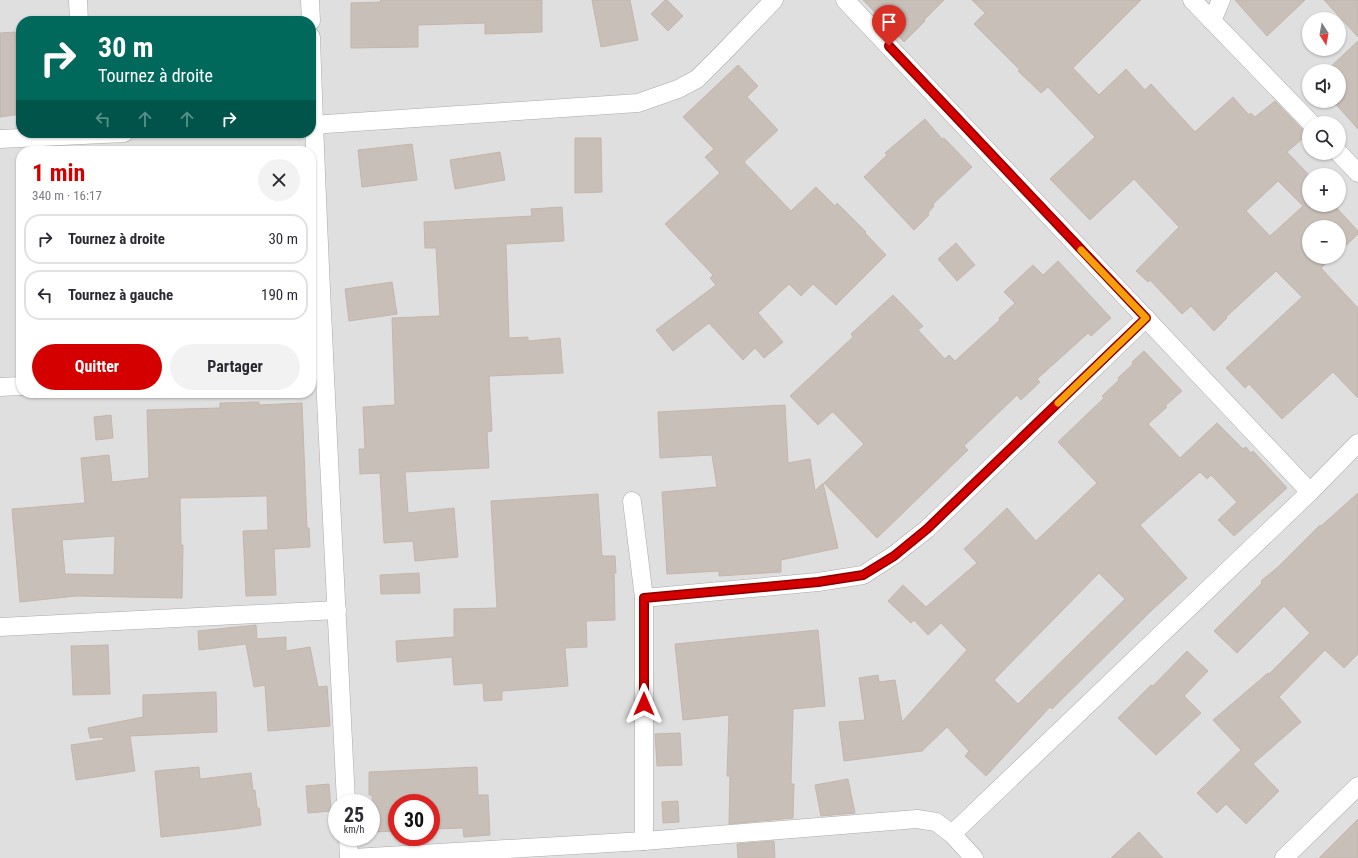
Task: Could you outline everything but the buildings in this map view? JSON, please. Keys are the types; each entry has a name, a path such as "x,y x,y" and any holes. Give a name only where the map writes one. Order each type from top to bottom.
{"street":[{"path":"78,0 79,16"},
{"path":"310,0 310,16"},
{"path":"316,125 638,103 678,90 697,78 774,0"},
{"path":"845,0 1310,492"},
{"path":"1192,0 1304,116"},
{"path":"1212,21 1221,0"},
{"path":"0,139 17,138"},
{"path":"1346,160 1358,173"},
{"path":"316,290 318,372 337,610 346,794"},
{"path":"644,598 818,582 863,575 894,556 927,529 1146,318"},
{"path":"0,387 16,386"},
{"path":"952,834 1310,492 1358,443"},
{"path":"632,500 644,598 644,840"},
{"path":"0,627 337,610"},
{"path":"1284,858 1358,786"},
{"path":"353,858 644,840 917,819 936,822 952,834 974,858"},
{"path":"348,846 349,858"}],"shaded area":[{"path":"0,0 1358,0 1358,858 0,858"}],"slow traffic":[{"path":"1058,403 1146,318 1081,250"}],"route":[{"path":"644,704 644,598 818,582 863,575 894,556 927,529 1146,318 889,46"}]}
